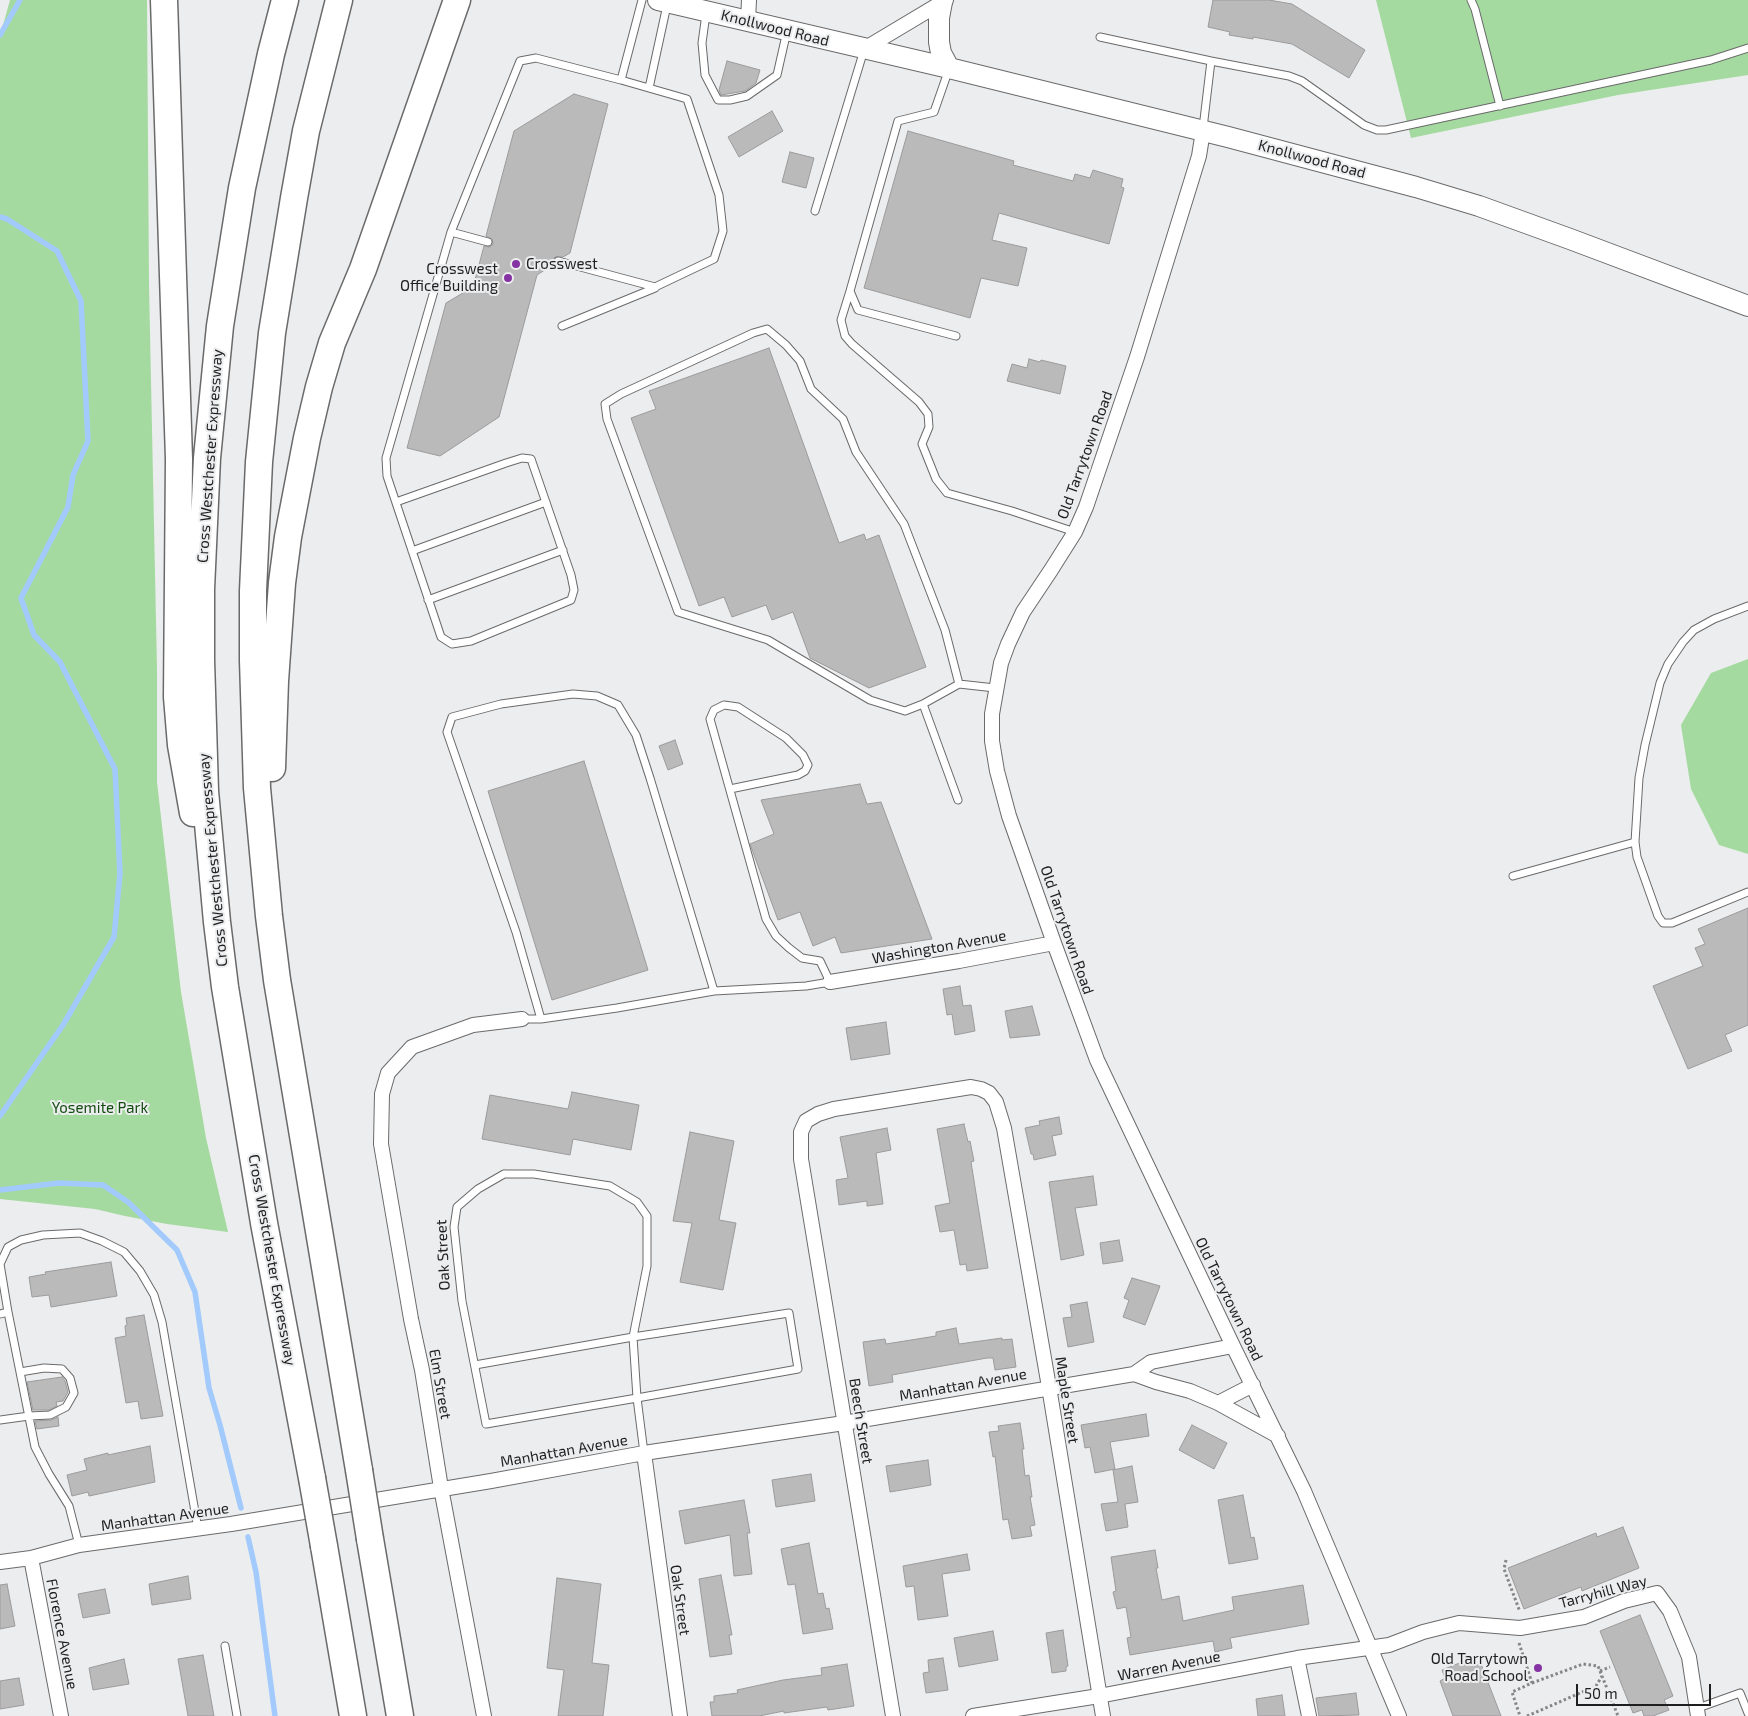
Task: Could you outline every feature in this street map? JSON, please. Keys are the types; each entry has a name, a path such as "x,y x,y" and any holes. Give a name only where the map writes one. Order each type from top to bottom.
{"highway":[{"path":"164,0 179,459 177,698 181,745 188,790 216,922"},
{"name":"Cross Westchester Expressway","path":"285,0 271,54 242,188 220,326 207,458 201,589 205,791 216,922 230,1016 262,1214 312,1478 352,1716"},
{"path":"339,0 308,122 272,333 259,462 253,591 257,788 269,916 287,1047 400,1716"},
{"path":"269,916 277,634 288,537 297,481 332,342 363,269 457,0"}],"main road":[{"name":"Knollwood Road","path":"662,1 949,68 1352,169 1479,206 1570,238 1748,306"},
{"path":"943,1 939,18 939,42 941,53 949,68"}],"street":[{"path":"748,21 749,0"},
{"path":"864,49 943,1"},
{"name":"Old Tarrytown Road","path":"1203,131 1199,156 1137,357 1086,507 1075,532 1023,612 1001,663 995,688 992,714 992,741 997,771 1009,816 1097,1060 1304,1491 1399,1716"},
{"name":"Washington Avenue","path":"830,982 1054,943"},
{"name":"Elm Street","path":"484,1716 441,1488 422,1370 411,1319 381,1144 382,1094 388,1073 412,1046 473,1025 522,1019"},
{"name":"Maple Street","path":"801,1132 806,1121 818,1114 834,1109 971,1088 981,1089 989,1093 996,1102 1004,1128 1103,1716"},
{"name":"Beech Street","path":"801,1132 801,1159 893,1716"},
{"name":"Manhattan Avenue","path":"0,1562 32,1558 79,1545 198,1529 491,1481 644,1453 1134,1374 1151,1362 1233,1346"},
{"name":"Manhattan Avenue","path":"1134,1374 1190,1391 1278,1436"},
{"path":"1218,1404 1253,1385"},
{"name":"Oak Street","path":"644,1453 680,1716"},
{"name":"Florence Avenue","path":"32,1558 61,1716"},
{"name":"Tarryhill Way","path":"1371,1648 1389,1645 1423,1632 1459,1623 1520,1628 1584,1617 1624,1601 1657,1593 1670,1611 1689,1657 1698,1712"},
{"name":"Warren Avenue","path":"973,1716 1099,1696 1297,1658 1371,1648"},
{"path":"1297,1658 1309,1716"}],"lane":[{"path":"621,80 642,0"},
{"path":"1471,0 1500,106"},
{"path":"649,88 662,1"},
{"path":"707,11 702,43 705,75 718,100 730,100 748,96 777,75 787,30"},
{"path":"1100,37 1289,76 1302,81 1364,125 1377,130 1386,130 1711,60 1748,48"},
{"path":"815,211 864,49"},
{"path":"396,502 522,458 531,459 571,575 574,590 571,600 471,642 452,644 441,637 387,476 386,458 451,232 520,61 536,58 687,99 719,195 723,231 714,259 655,288 562,326"},
{"path":"1203,131 1211,60"},
{"path":"949,68 934,112 898,121 841,320 845,336 919,402 928,414 929,427 922,444 936,479 947,493 1012,511 1075,532"},
{"path":"451,232 488,242"},
{"path":"558,261 655,288"},
{"path":"850,291 858,310 956,336"},
{"path":"959,684 945,630 904,524 856,452 843,419 811,389 800,361 786,344 767,329 753,333 621,394 605,404 607,419 678,612 768,640 870,700 905,711 923,704 959,684 995,688"},
{"path":"412,551 546,502"},
{"path":"428,600 563,550"},
{"path":"1748,606 1714,619 1694,630 1682,642 1668,664 1660,683 1645,745 1639,778 1635,842 1637,857 1658,916 1663,923 1672,923 1748,892"},
{"path":"541,1019 516,932 447,732 452,717 501,704 573,694 597,696 618,705 636,735 645,761 714,991"},
{"path":"923,704 958,800"},
{"path":"522,1019 541,1019 617,1008 714,991 806,986 830,982 820,961 802,958 789,948 776,936 766,918 710,719 714,710 724,705 738,707 786,738 803,755 808,765 805,771 798,775 730,789"},
{"path":"1513,876 1635,842"},
{"name":"Oak Street","path":"636,1398 486,1424 462,1301 454,1227 457,1207 478,1189 504,1174 534,1174 610,1186 637,1202 647,1216 647,1266 633,1337 636,1398 644,1453"},
{"path":"79,1545 69,1506 48,1474 35,1447 20,1372 4,1313 0,1264 8,1247 21,1240 43,1235 80,1233 124,1252 140,1271 154,1295 162,1322 198,1529"},
{"path":"474,1365 633,1337 789,1313 798,1369 636,1398"},
{"path":"0,1420 50,1415 66,1406 74,1393 70,1378 62,1369 44,1368 20,1372"},
{"path":"226,1646 237,1716"},
{"path":"1698,1712 1740,1693 1748,1713"}],"path":[{"path":"1506,1560 1504,1569 1522,1616 1519,1645 1532,1683"},
{"path":"1520,1716 1512,1692 1583,1664 1598,1666 1618,1716"},
{"path":"1600,1671 1610,1667"},
{"path":"1527,1716 1596,1686 1602,1676"}],"green space":[{"name":"Yosemite Park","path":"10,0 147,0 149,285 157,669 157,782 181,992 206,1138 228,1232 167,1224 95,1209 0,1199 0,36"},
{"path":"1376,0 1748,0 1748,75 1618,95 1411,138"},
{"path":"1748,659 1748,854 1719,845 1691,789 1681,725 1711,673"}],"building":[{"path":"1213,0 1269,0 1292,4 1365,50 1349,78 1292,44 1229,35 1230,32 1208,27"},
{"path":"727,61 760,70 756,83 745,91 721,95 719,90"},
{"name":"Crosswest","path":"574,94 608,104 570,253 563,257 555,257 553,260 554,264 537,275 499,417 440,456 407,448 446,303 473,287 484,246 490,247 493,244 492,239 486,236 514,131"},
{"path":"772,111 783,131 739,157 728,137"},
{"path":"908,131 1014,161 1013,165 1073,181 1075,174 1090,178 1093,170 1123,179 1121,187 1124,188 1109,244 999,213 992,240 1027,248 1018,286 981,278 970,318 864,288"},
{"path":"790,152 814,158 806,188 782,182"},
{"path":"769,348 839,543 864,534 866,540 879,535 926,667 869,688 810,658 793,612 772,620 766,605 732,617 724,597 699,606 631,418 656,409 649,391"},
{"path":"1029,359 1066,366 1060,394 1007,381 1012,364 1027,368"},
{"path":"675,740 683,764 668,770 659,746"},
{"path":"584,761 648,970 552,1000 488,791"},
{"path":"860,784 867,804 881,802 932,939 841,953 835,937 813,946 800,912 778,920 750,844 774,834 761,800"},
{"path":"1748,908 1748,1025 1725,1035 1732,1051 1688,1069 1653,986 1703,966 1695,948 1705,944 1698,929"},
{"path":"960,986 963,1006 971,1005 975,1031 955,1035 952,1014 947,1015 943,989"},
{"path":"1032,1006 1040,1035 1010,1038 1005,1011"},
{"path":"886,1022 890,1054 851,1060 846,1028"},
{"path":"572,1092 639,1105 631,1150 573,1139 570,1155 482,1139 490,1095 568,1109"},
{"path":"1059,1117 1062,1134 1052,1136 1056,1155 1034,1160 1025,1128 1040,1125 1039,1121"},
{"path":"964,1124 974,1161 971,1162 988,1268 967,1271 966,1264 960,1265 954,1230 940,1232 935,1206 950,1203 937,1129"},
{"path":"887,1128 891,1150 876,1153 883,1204 867,1206 867,1201 839,1205 836,1180 848,1178 840,1137"},
{"path":"690,1132 734,1141 719,1220 736,1223 723,1290 680,1282 692,1223 673,1221"},
{"path":"1093,1176 1097,1205 1075,1208 1084,1255 1061,1260 1049,1182"},
{"path":"1119,1240 1123,1261 1103,1264 1100,1243"},
{"path":"111,1262 117,1296 51,1307 49,1295 32,1297 29,1277 46,1274 45,1272"},
{"path":"1132,1278 1160,1286 1145,1325 1123,1317 1129,1300 1124,1298"},
{"path":"1087,1302 1094,1342 1068,1347 1063,1318 1072,1317 1070,1305"},
{"path":"144,1315 163,1416 141,1419 138,1401 126,1403 115,1338 126,1336 126,1318"},
{"path":"956,1328 959,1344 1002,1338 1002,1340 1012,1339 1016,1367 995,1370 993,1358 987,1358 892,1375 893,1382 869,1386 863,1342 885,1339 886,1344 936,1336 936,1332"},
{"path":"62,1377 68,1392 63,1401 56,1402 57,1406 49,1410 33,1410 27,1382"},
{"path":"1146,1414 1149,1436 1110,1442 1115,1469 1095,1473 1090,1447 1085,1448 1081,1425"},
{"path":"58,1417 59,1426 37,1429 35,1421 51,1420"},
{"path":"1020,1423 1024,1449 1022,1449 1025,1476 1029,1475 1032,1497 1030,1497 1035,1525 1030,1526 1032,1536 1012,1539 1008,1519 1003,1520 995,1456 993,1457 989,1432 999,1431 998,1426"},
{"path":"1192,1425 1227,1443 1214,1469 1179,1450"},
{"path":"150,1446 155,1482 89,1496 88,1492 72,1496 67,1475 87,1470 84,1459"},
{"path":"928,1460 931,1485 890,1492 886,1466"},
{"path":"1132,1466 1138,1502 1125,1504 1128,1527 1106,1531 1101,1504 1118,1502 1113,1470"},
{"path":"811,1474 815,1501 776,1507 772,1480"},
{"path":"1243,1495 1251,1538 1254,1537 1258,1559 1229,1564 1218,1500"},
{"path":"744,1500 750,1533 747,1533 752,1574 734,1576 730,1535 685,1544 679,1511"},
{"path":"1623,1527 1639,1568 1582,1591 1581,1587 1524,1609 1508,1568 1596,1533 1597,1537"},
{"path":"809,1543 818,1594 823,1593 826,1609 829,1608 833,1629 803,1634 795,1584 788,1585 781,1549"},
{"path":"1155,1550 1158,1568 1156,1568 1162,1600 1179,1596 1183,1621 1234,1610 1232,1597 1303,1585 1309,1624 1230,1638 1232,1648 1215,1652 1213,1641 1130,1655 1127,1638 1131,1637 1126,1607 1117,1609 1113,1592 1116,1591 1111,1557"},
{"path":"967,1554 970,1570 942,1574 948,1616 918,1620 914,1586 906,1587 903,1566"},
{"path":"721,1575 732,1635 729,1635 732,1654 710,1657 699,1579"},
{"path":"188,1576 191,1599 152,1605 149,1584"},
{"path":"557,1578 601,1584 592,1663 609,1665 603,1716 558,1716 564,1670 547,1668"},
{"path":"7,1584 15,1626 0,1629 0,1585"},
{"path":"105,1589 110,1613 83,1618 78,1594"},
{"path":"1640,1615 1673,1696 1664,1700 1669,1710 1653,1716 1644,1716 1642,1710 1633,1713 1600,1631"},
{"path":"1063,1630 1068,1666 1066,1671 1052,1673 1046,1633"},
{"path":"993,1631 998,1660 959,1667 954,1638"},
{"path":"203,1655 214,1716 188,1716 178,1659"},
{"path":"943,1658 948,1690 926,1693 923,1673 929,1672 928,1660"},
{"path":"1472,1658 1475,1666 1481,1664 1501,1716 1453,1716 1440,1681 1445,1678 1442,1670"},
{"path":"124,1659 129,1684 93,1690 89,1668"},
{"path":"847,1664 854,1706 828,1710 827,1707 784,1713 784,1711 759,1716 712,1716 710,1702 714,1702 714,1696 738,1693 737,1690 783,1680 822,1675 821,1668"},
{"path":"19,1678 24,1705 0,1709 0,1681"},
{"path":"1356,1693 1359,1715 1319,1716 1316,1698"},
{"path":"1282,1695 1285,1716 1258,1716 1256,1699"}],"waterway":[{"path":"0,35 20,0"},
{"path":"0,217 7,219 57,251 81,301 88,441 73,475 68,507 21,598 34,635 60,662 115,769 120,874 114,937 63,1025 0,1116"},
{"path":"0,1190 59,1183 103,1185 128,1202 177,1250 195,1292 209,1388 241,1508"},
{"path":"248,1537 256,1572 275,1716"}],"place":[{"name":"Crosswest","path":"516,264"},
{"name":"Crosswest Office Building","path":"508,278"},
{"name":"Old Tarrytown Road School","path":"1538,1668"}]}
